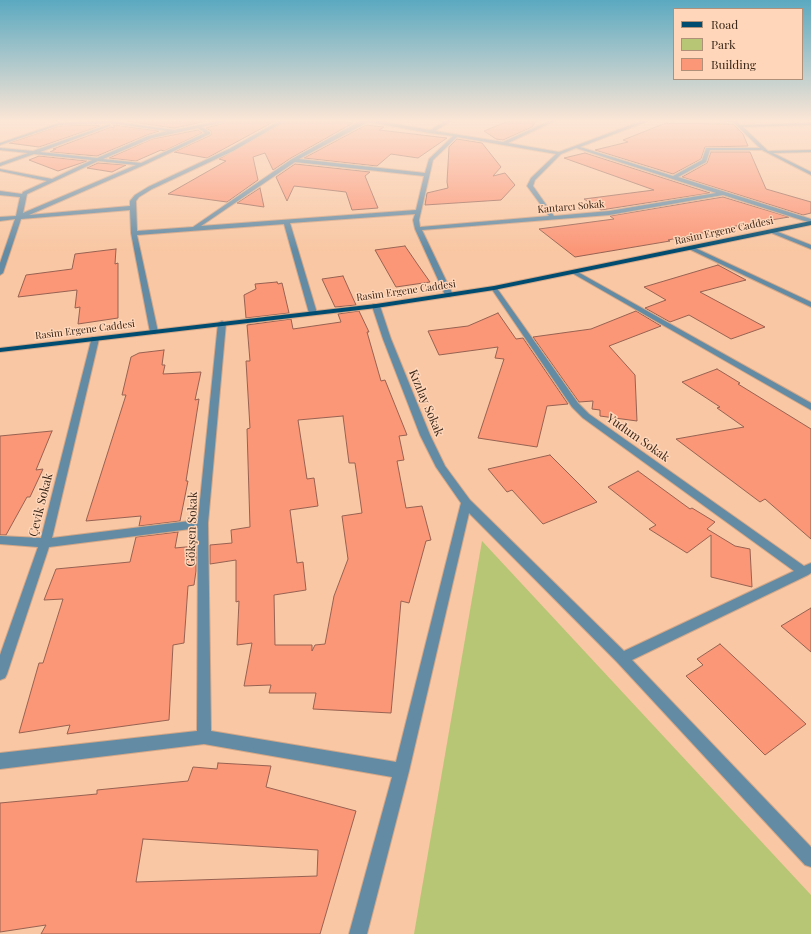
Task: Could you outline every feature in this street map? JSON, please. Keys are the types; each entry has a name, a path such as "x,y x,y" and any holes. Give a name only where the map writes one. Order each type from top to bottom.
{"main road":[{"name":"Rasim Ergene Caddesi","path":"0,350 376,306 494,288 811,222"}],"street":[{"path":"0,273 19,217 23,196 29,191 88,164"},
{"path":"19,217 142,164"},
{"path":"154,332 134,233 132,208 135,199 146,190 203,164"},
{"path":"196,227 289,164"},
{"path":"326,164 426,175"},
{"path":"430,164 426,175 416,220 418,229 449,295"},
{"path":"548,164 533,179 530,186 552,217"},
{"path":"631,164 811,222"},
{"path":"675,177 701,164"},
{"path":"790,164 811,174"},
{"path":"0,170 51,180"},
{"path":"0,193 23,196"},
{"name":"Kantarcı Sokak","path":"418,229 627,210 724,193"},
{"path":"0,219 132,208"},
{"path":"134,233 196,227 417,212"},
{"path":"286,221 313,313"},
{"path":"771,231 811,247"},
{"path":"691,248 811,305"},
{"path":"574,272 811,407"},
{"name":"Yudum Sokak","path":"494,288 575,405 586,416 807,570"},
{"name":"Kızılay Sokak","path":"376,306 390,347 425,435 441,467 466,503 622,658 811,859"},
{"name":"Gökşen Sokak","path":"204,737 203,523 222,323"},
{"name":"Çevik Sokak","path":"0,674 45,542 95,339"},
{"path":"358,934 401,771 466,503"},
{"path":"0,540 45,542 203,523"},
{"path":"622,658 807,570"},
{"path":"0,761 204,737 401,771"}],"green space":[{"path":"482,541 811,895 811,934 414,934"}],"building":[{"path":"38,164 79,164 58,171"},
{"path":"97,164 126,165 112,172 87,168"},
{"path":"221,164 254,164 258,180 227,202 168,194"},
{"path":"270,164 283,164 273,170"},
{"path":"295,164 370,172 365,176 378,208 352,210 346,192 294,186 287,201 276,177"},
{"path":"355,164 380,164 377,166"},
{"path":"448,164 498,164 501,167 493,176 505,173 515,185 501,200 425,205 427,193 448,188"},
{"path":"580,164 618,164 710,193 601,210 584,199 654,190"},
{"path":"639,164 692,164 673,174"},
{"path":"706,164 755,164 766,189 811,202 811,213 803,215 682,177"},
{"path":"260,188 264,207 237,203"},
{"path":"723,197 789,217 668,240 670,241 575,257 539,229 614,219 610,216"},
{"path":"405,246 430,282 396,287 375,250"},
{"path":"116,249 115,264 118,263 118,318 78,324 80,307 75,308 77,290 18,297 26,275 72,269 75,254"},
{"path":"718,265 746,280 700,292 765,327 731,339 689,315 670,322 645,308 666,300 644,287"},
{"path":"343,276 356,305 335,307 322,279"},
{"path":"277,282 278,284 282,283 289,313 246,318 244,295 256,289 255,284"},
{"path":"359,311 369,332 367,332 381,381 385,380 407,435 399,436 404,460 397,461 406,508 422,506 431,540 426,541 409,603 401,601 391,713 313,709 316,693 269,693 271,685 244,686 252,643 237,645 239,601 236,602 236,560 210,564 210,545 232,543 231,530 250,527 247,429 250,428 246,361 250,361 247,325 291,319 293,329 341,322 338,314","holes":["343,416 349,463 355,463 362,513 342,516 348,559 334,596 325,644 315,645 312,651 312,645 275,645 274,595 306,590 303,562 297,563 290,510 318,506 314,478 307,479 298,420"]},
{"path":"636,311 661,326 609,346 635,375 637,421 600,416 600,410 592,409 593,401 579,402 533,337 591,329"},
{"path":"498,313 516,339 523,338 568,404 547,406 537,447 478,438 504,359 495,358 498,347 439,355 428,331 468,326"},
{"path":"164,350 162,365 165,365 163,374 201,372 195,400 199,399 186,481 188,481 180,521 139,526 141,516 86,521 126,395 122,395 131,357 139,353"},
{"path":"717,369 740,383 738,384 811,429 811,539 765,499 760,502 676,439 744,427 717,408 720,407 682,382"},
{"path":"52,431 36,470 43,469 30,497 27,497 6,535 0,535 0,436"},
{"path":"550,455 597,502 543,524 512,490 507,492 488,469"},
{"path":"638,471 690,509 692,508 715,522 707,529 735,546 750,549 752,587 711,577 711,535 687,553 649,529 656,525 608,487"},
{"path":"178,532 175,548 196,546 196,571 194,585 188,586 184,643 173,645 169,720 67,734 70,725 19,733 39,663 43,663 63,599 44,600 56,569 130,562 136,537"},
{"path":"811,608 811,652 781,626"},
{"path":"720,644 806,724 765,755 686,676 703,665 697,659"},
{"path":"218,763 271,766 266,787 356,811 320,934 41,934 46,925 0,932 0,803 97,794 97,790 188,781 193,767 217,769","holes":["143,839 318,850 317,876 136,882"]}]}
